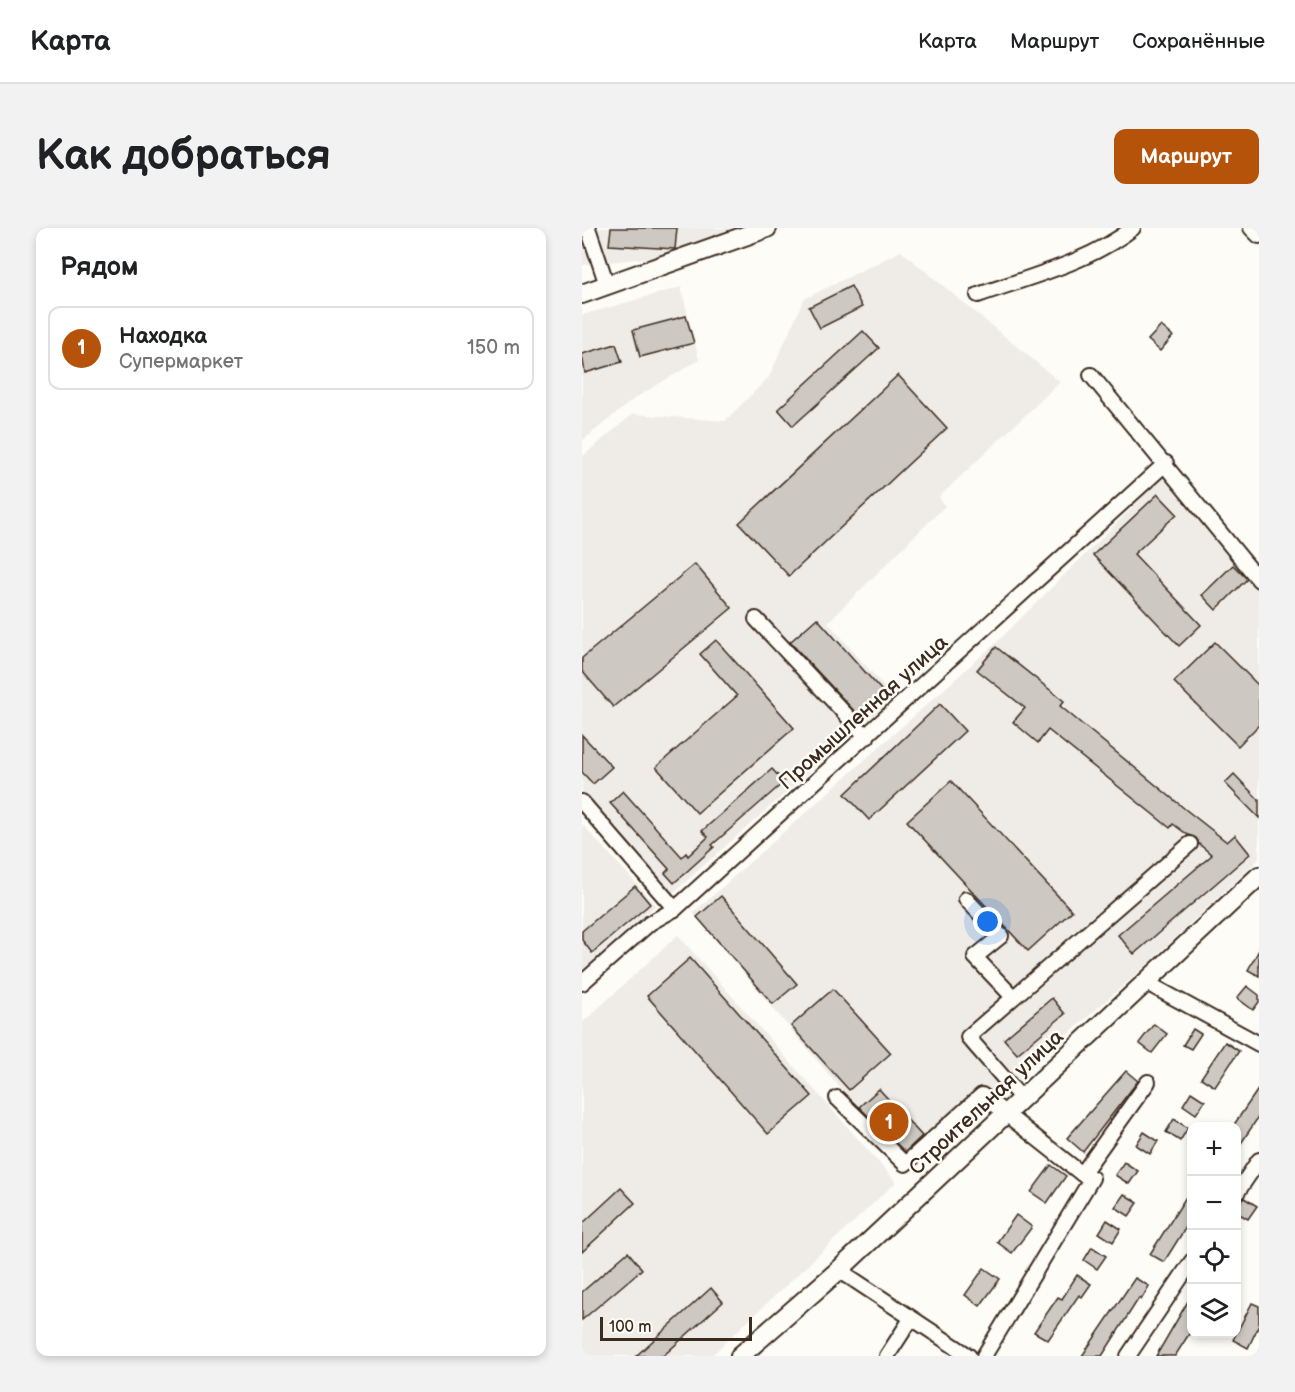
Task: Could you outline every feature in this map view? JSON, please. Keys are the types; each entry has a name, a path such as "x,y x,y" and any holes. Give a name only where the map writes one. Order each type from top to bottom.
{"main road":[{"path":"582,294 767,228"},
{"name":"Строительная улица","path":"740,1356 839,1269 1259,876"}],"street":[{"path":"588,228 607,285"},
{"path":"978,295 1041,273 1116,242 1133,228"},
{"path":"1251,228 1259,236"},
{"path":"1091,375 1166,463 1259,580"},
{"name":"Промышленная улица","path":"582,982 650,923 675,909 1166,463"},
{"path":"756,619 867,737"},
{"path":"582,802 675,909"},
{"path":"1022,1099 968,1036 1190,844"},
{"path":"966,899 1001,936 975,957 1013,998"},
{"path":"1147,983 1259,1044"},
{"path":"1082,1174 1148,1082"},
{"path":"837,1098 905,1164 982,1095 1082,1174 1092,1178 984,1356"},
{"path":"1241,1187 1259,1160"},
{"path":"1128,1356 1187,1267"},
{"path":"839,1269 969,1356"},
{"path":"887,1356 911,1319"}],"shaded area":[{"path":"582,228 731,228 666,256 582,265"},
{"path":"901,251 1060,382 939,497 945,506 828,622 893,697 673,893 582,800 582,457 633,414 725,421 769,377 804,299"},
{"path":"681,287 699,360 635,398 582,441 582,315"},
{"path":"1165,475 1259,589 1259,859 1140,971 911,1172 693,913 998,641"},
{"path":"582,824 656,905 582,971"},
{"path":"678,935 896,1182 711,1356 582,1356 582,1023"}],"building":[{"path":"611,228 677,228 675,249 609,245"},
{"path":"851,286 862,307 820,328 809,307"},
{"path":"686,316 694,343 640,357 633,330"},
{"path":"1161,326 1173,336 1160,351 1148,340"},
{"path":"863,331 879,348 793,426 778,409"},
{"path":"616,344 622,362 585,373 582,354"},
{"path":"898,375 947,428 789,576 739,523"},
{"path":"1158,494 1177,514 1134,554 1201,625 1179,646 1093,555"},
{"path":"695,564 732,608 613,707 582,671 582,658"},
{"path":"1233,565 1247,579 1216,610 1202,595"},
{"path":"817,618 882,691 857,714 790,642"},
{"path":"716,640 794,728 697,813 656,767 737,696 700,654"},
{"path":"1215,642 1259,686 1259,725 1238,746 1174,682"},
{"path":"996,647 1064,701 1060,706 1185,809 1227,842 1235,835 1250,854 1134,954 1118,935 1212,855 1199,844 1196,838 1173,824 1170,828 1048,730 1038,743 1013,722 1025,708 977,670"},
{"path":"940,704 965,731 869,820 845,794"},
{"path":"582,735 612,767 593,784 582,772"},
{"path":"772,769 784,782 712,845 714,847 674,883 665,873 669,869 610,803 623,791 682,857 686,853 688,856 708,837 702,831"},
{"path":"1234,774 1259,800 1259,818 1225,783"},
{"path":"951,781 1072,911 1028,951 907,821"},
{"path":"635,886 650,904 592,953 582,940 582,931"},
{"path":"721,896 797,984 773,1004 697,917"},
{"path":"1259,950 1259,976 1248,970"},
{"path":"690,958 812,1096 768,1134 647,996"},
{"path":"1247,986 1259,995 1259,1002 1253,1010 1237,998"},
{"path":"833,989 891,1053 849,1090 791,1026"},
{"path":"1052,998 1065,1014 1017,1054 1004,1039"},
{"path":"1154,1024 1167,1034 1152,1053 1139,1043"},
{"path":"1193,1029 1201,1034 1191,1049 1183,1045"},
{"path":"1225,1042 1239,1051 1215,1087 1201,1078"},
{"path":"1126,1071 1138,1081 1083,1152 1067,1138"},
{"path":"1259,1088 1259,1116 1241,1143 1241,1122 1236,1122"},
{"path":"879,1089 922,1136 905,1152 859,1107"},
{"path":"1191,1092 1205,1101 1196,1114 1183,1105"},
{"path":"1174,1119 1187,1127 1180,1141 1166,1132"},
{"path":"1144,1132 1158,1141 1150,1154 1136,1145"},
{"path":"1124,1162 1138,1171 1129,1184 1115,1175"},
{"path":"1051,1165 1066,1176 1047,1203 1031,1192"},
{"path":"621,1188 635,1203 582,1252 582,1224"},
{"path":"1124,1194 1138,1203 1129,1216 1115,1207"},
{"path":"1187,1195 1187,1225 1164,1262 1150,1254"},
{"path":"1244,1198 1257,1206 1248,1219 1241,1215 1241,1201"},
{"path":"1016,1215 1032,1227 1012,1253 997,1242"},
{"path":"1107,1220 1121,1229 1113,1242 1099,1233"},
{"path":"1092,1247 1106,1256 1097,1269 1084,1260"},
{"path":"628,1252 642,1269 582,1320 582,1292"},
{"path":"984,1268 1000,1279 980,1306 965,1295"},
{"path":"1077,1275 1091,1284 1082,1297 1079,1295 1048,1340 1034,1332 1058,1297 1062,1299"},
{"path":"1135,1278 1149,1286 1141,1300 1139,1298 1102,1356 1082,1356"},
{"path":"711,1288 723,1302 663,1356 636,1356"},
{"path":"1187,1303 1187,1337 1175,1356 1156,1356"},
{"path":"1252,1303 1259,1306 1259,1325 1248,1348 1233,1340 1241,1338 1241,1324"}],"place":[{"name":"Находка","path":"889,1122"}]}
